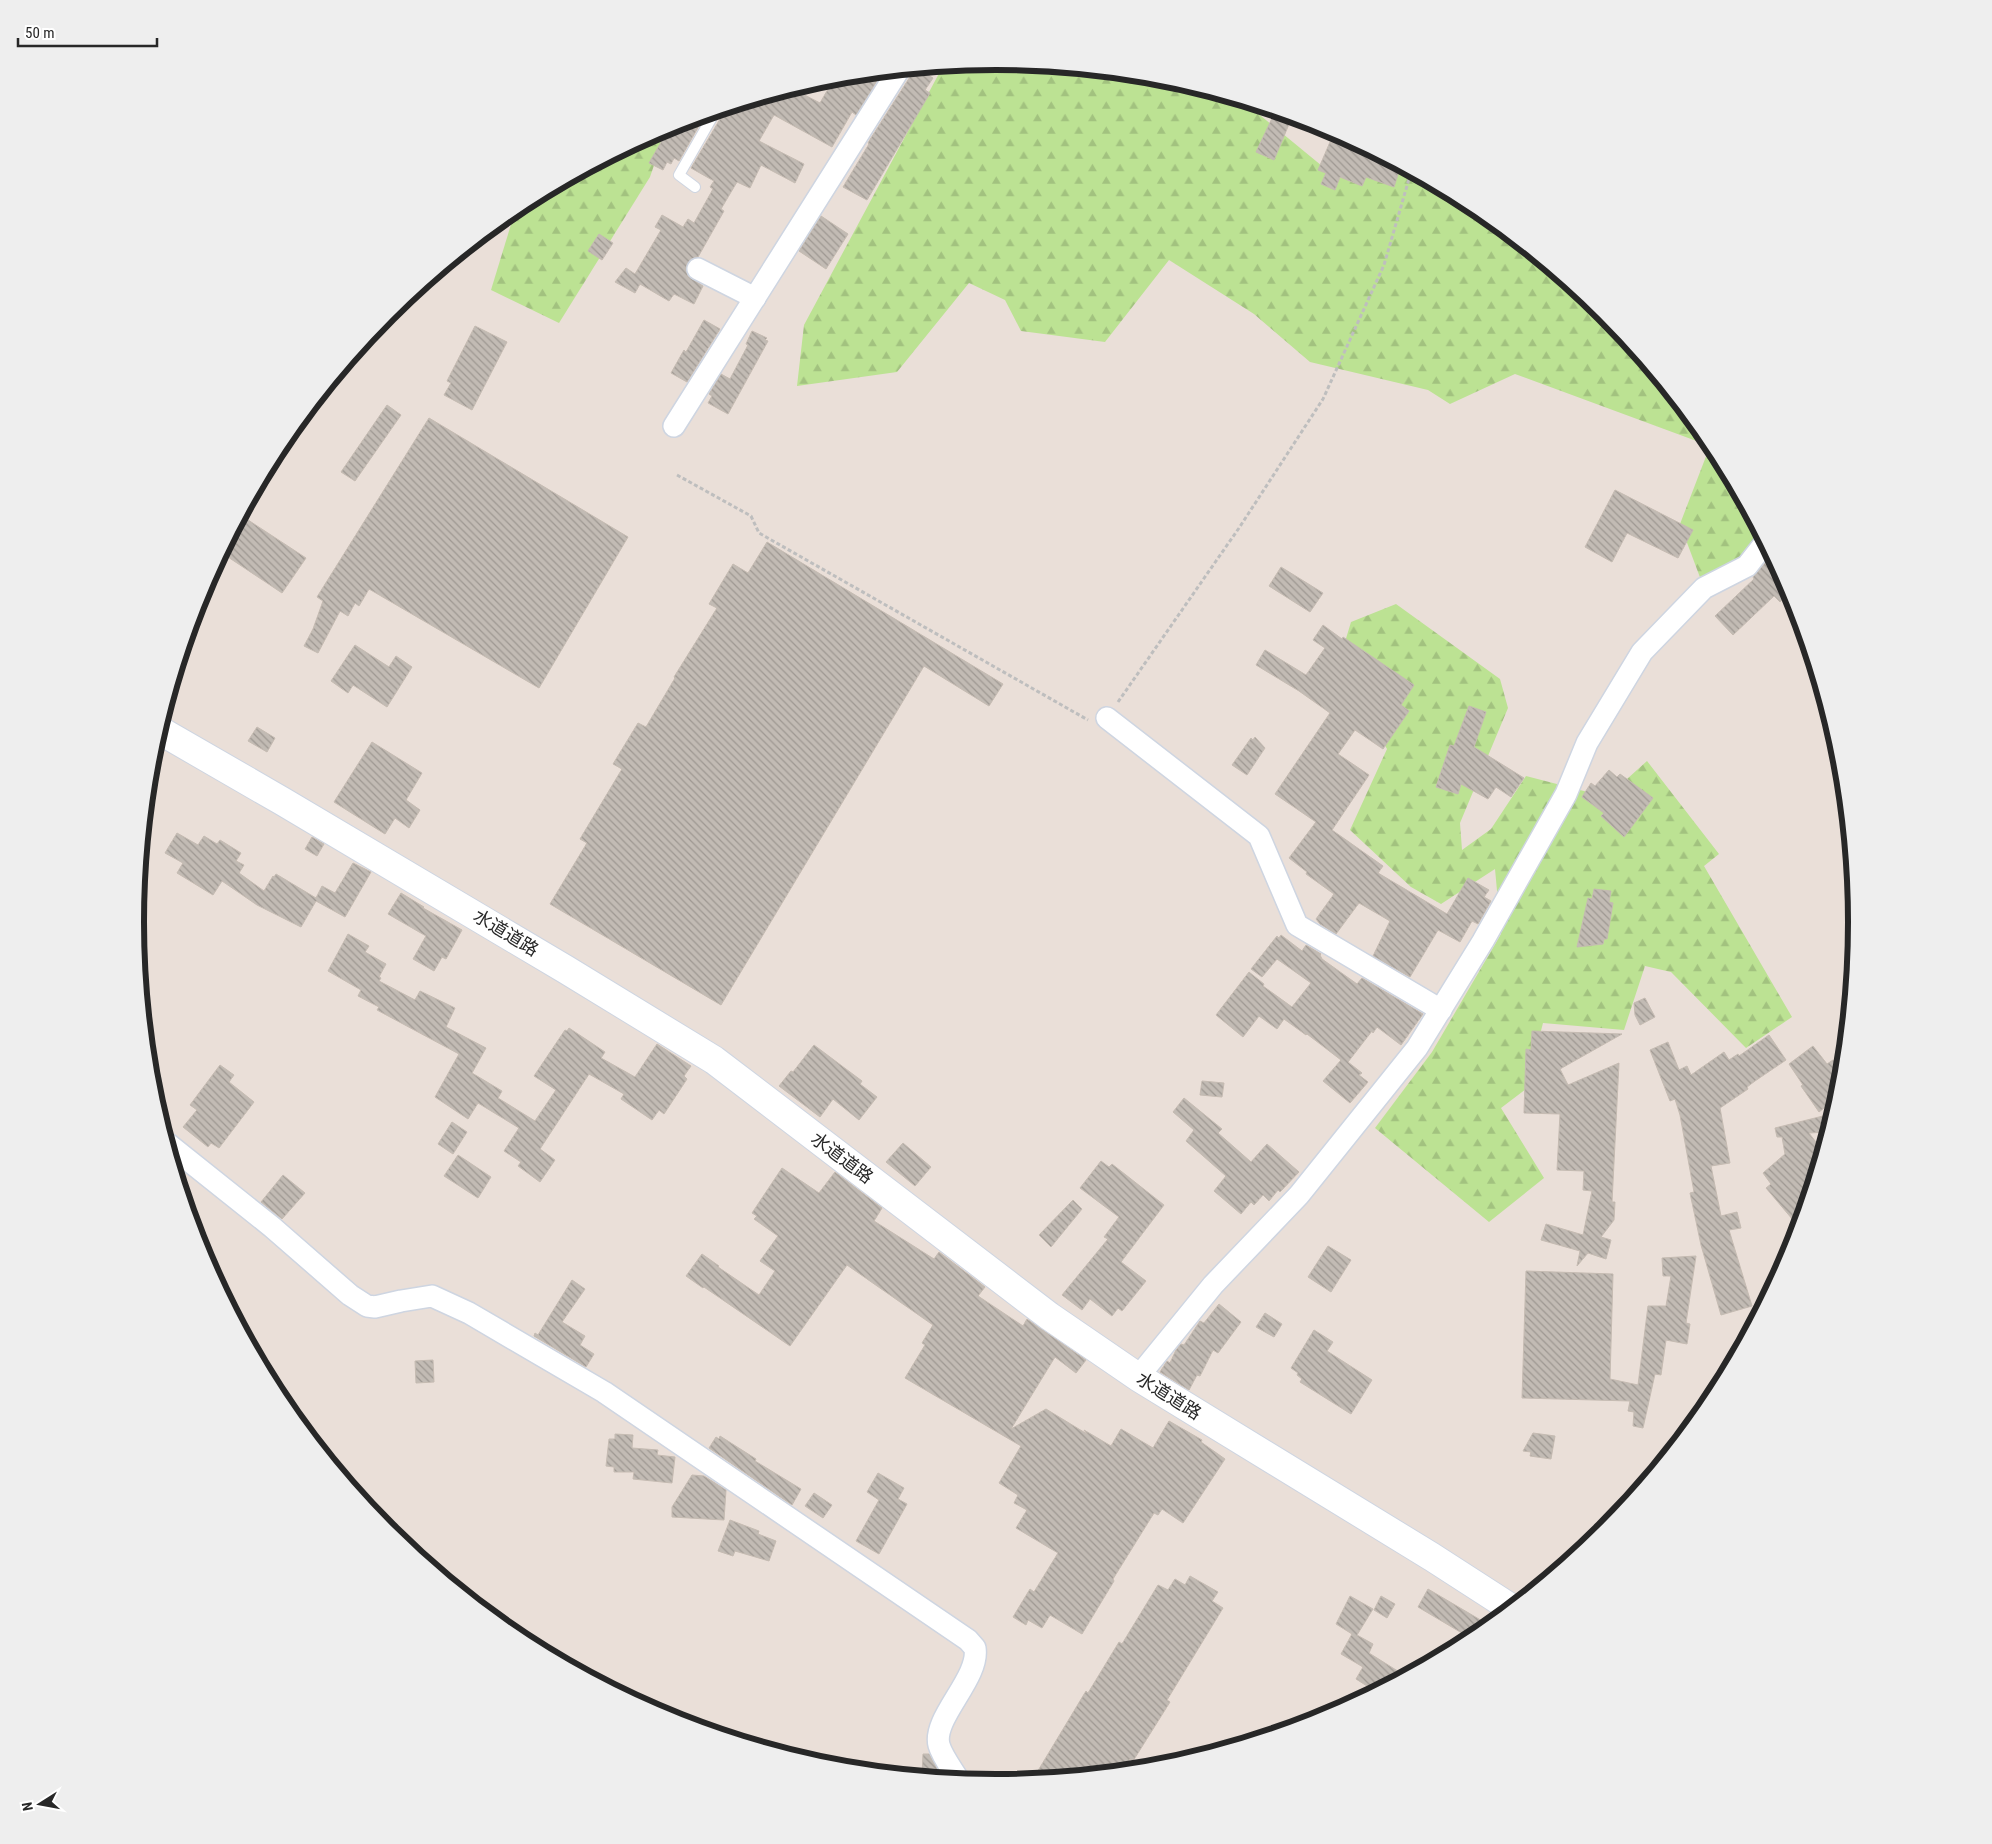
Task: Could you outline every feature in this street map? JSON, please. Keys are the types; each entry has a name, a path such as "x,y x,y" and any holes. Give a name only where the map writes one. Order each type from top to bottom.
{"street":[{"path":"674,426 895,76"},
{"path":"698,269 755,298"},
{"path":"1138,1377 1213,1285 1300,1195 1417,1048 1483,941 1566,794 1587,743 1642,652 1704,588 1747,566 1761,548"},
{"path":"1107,718 1259,836 1297,925 1441,1010"},
{"name":"水道道路","path":"165,734 282,800 714,1060 1049,1316 1138,1377 1432,1557 1506,1605"},
{"path":"175,1150 272,1227 350,1295 367,1306 375,1308 401,1300 432,1296 469,1313 604,1392 968,1640 974,1648 974,1663 940,1730 939,1744 954,1773"}],"lane":[{"path":"695,188 679,175 710,120"}],"path":[{"path":"677,475 751,516 759,533 1080,715 1089,720 1107,718 1239,528 1323,399 1384,264 1409,177"}],"green space":[{"path":"996,70 1052,72 1107,77 1162,86 1254,110 1333,175 1374,159 1422,184 1515,246 1558,281 1637,360 1672,403 1699,442 1515,374 1450,404 1428,390 1310,362 1254,314 1169,260 1105,342 1021,331 1005,300 969,283 897,372 797,386 804,325 940,72"},
{"path":"663,138 650,177 559,323 491,290 512,222 570,184 619,158"},
{"path":"1707,454 1734,496 1759,544 1747,566 1704,588 1680,524"},
{"path":"1396,604 1500,679 1508,708 1460,823 1462,850 1491,829 1526,776 1607,797 1647,761 1719,854 1704,866 1792,1017 1746,1048 1671,972 1645,966 1624,1030 1543,1023 1526,1089 1501,1108 1544,1178 1489,1222 1375,1128 1432,1052 1501,934 1495,869 1441,904 1411,887 1350,830 1387,749 1338,665 1351,622"}],"building":[{"path":"925,73 933,78 925,90 930,93 867,200 843,187 871,138 911,75"},
{"path":"879,78 856,115 852,112 832,147 774,115 759,141 804,164 795,183 761,165 750,188 737,182 721,209 724,211 698,257 691,259 687,264 688,276 703,286 694,304 674,294 669,301 640,284 635,293 615,282 626,268 635,274 661,230 655,227 662,215 683,227 688,219 694,223 713,189 710,187 714,181 691,168 723,115 801,93 820,103 830,86"},
{"path":"1273,116 1290,123 1274,160 1256,152"},
{"path":"700,124 679,161 674,158 671,164 667,162 663,170 649,163 664,138"},
{"path":"1333,140 1399,172 1394,187 1366,177 1362,186 1340,177 1335,190 1321,184 1326,173 1318,170 1330,142 1332,143"},
{"path":"821,216 848,234 826,269 799,251"},
{"path":"599,234 613,243 602,260 588,251"},
{"path":"704,320 720,329 687,382 671,373 684,350 686,352"},
{"path":"475,326 507,342 472,410 444,395 451,383 447,381"},
{"path":"752,331 767,338 765,340 768,341 728,414 708,403 712,396 709,394 721,374 730,379 748,345 746,344"},
{"path":"387,405 401,415 355,481 341,472"},
{"path":"429,418 628,537 539,688 369,589 359,606 355,603 348,616 340,611 318,653 304,646 313,629 323,601 317,597"},
{"path":"1615,490 1693,530 1678,558 1627,533 1612,562 1585,547"},
{"path":"246,519 306,558 282,593 227,556"},
{"path":"767,542 1003,684 989,706 924,666 721,1005 550,904 587,843 580,839 622,769 613,764 638,723 646,727 674,677 717,608 709,604 733,564 748,573"},
{"path":"1765,563 1770,568 1784,598 1780,602 1774,596 1733,635 1715,616 1754,579 1753,577"},
{"path":"1281,567 1323,593 1310,612 1269,586"},
{"path":"1323,625 1414,685 1401,705 1409,711 1383,749 1355,730 1338,754 1369,775 1332,830 1383,866 1378,873 1447,914 1468,878 1489,890 1484,897 1491,901 1478,924 1472,921 1460,942 1438,930 1410,977 1373,956 1390,921 1359,903 1336,934 1320,924 1316,919 1334,894 1306,874 1307,872 1289,858 1316,822 1275,794 1330,713 1299,691 1256,665 1265,650 1306,675 1325,648 1313,640"},
{"path":"355,645 389,667 396,656 412,667 387,707 353,685 348,693 331,681"},
{"path":"1469,706 1486,712 1474,747 1524,778 1511,797 1496,787 1488,799 1461,784 1458,794 1436,787 1450,745 1454,746"},
{"path":"257,727 275,738 267,752 248,741"},
{"path":"1255,737 1265,748 1247,775 1232,765 1251,738 1253,740"},
{"path":"372,742 422,773 406,800 420,810 409,828 395,818 385,834 334,802"},
{"path":"1609,770 1617,777 1620,774 1653,798 1624,837 1601,816 1604,813 1582,797 1591,783 1595,786"},
{"path":"177,833 198,845 204,836 217,844 220,840 241,853 236,861 244,865 239,873 264,891 276,874 316,898 322,886 335,893 353,863 371,872 345,917 316,901 301,927 257,905 222,881 213,895 177,873 183,863 165,853"},
{"path":"312,837 324,844 317,856 305,849"},
{"path":"1594,889 1611,891 1609,902 1613,903 1607,939 1604,939 1603,944 1577,947 1588,898 1592,899"},
{"path":"401,893 462,930 446,959 442,957 434,971 413,959 426,936 388,914"},
{"path":"348,934 369,946 365,952 386,964 379,977 381,978 379,981 415,1000 420,991 455,1008 446,1027 486,1048 472,1073 502,1091 498,1098 535,1121 556,1090 534,1076 565,1030 567,1031 569,1028 605,1052 601,1058 635,1077 657,1044 691,1066 684,1076 687,1079 664,1114 659,1110 652,1120 621,1099 624,1094 589,1074 540,1149 555,1160 540,1182 518,1166 521,1162 504,1151 519,1128 478,1103 468,1119 435,1097 459,1054 377,1010 379,1007 358,996 361,990 328,971"},
{"path":"1281,935 1302,951 1306,945 1321,954 1322,959 1357,984 1362,978 1423,1014 1401,1045 1377,1027 1373,1033 1372,1031 1348,1062 1362,1073 1359,1075 1368,1082 1350,1103 1323,1081 1341,1060 1307,1034 1284,1019 1277,1029 1259,1016 1243,1037 1216,1015 1249,972 1264,984 1263,986 1292,1007 1311,983 1277,959 1262,977 1251,969 1277,936 1279,938"},
{"path":"1645,998 1655,1017 1640,1025 1635,1015 1634,1003"},
{"path":"1532,1031 1622,1034 1560,1069 1568,1085 1619,1063 1612,1202 1615,1202 1614,1220 1601,1237 1611,1240 1606,1259 1588,1253 1577,1266 1580,1251 1541,1240 1546,1224 1583,1235 1592,1191 1583,1190 1584,1171 1557,1170 1560,1114 1524,1113 1526,1049 1531,1050"},
{"path":"1769,1035 1786,1060 1720,1108 1730,1163 1711,1166 1721,1216 1737,1212 1741,1228 1729,1230 1752,1306 1721,1315 1701,1245 1690,1193 1694,1192 1680,1115 1675,1099 1670,1101 1650,1050 1668,1042 1679,1070 1687,1066 1691,1075 1724,1052 1729,1060 1738,1054 1739,1056"},
{"path":"814,1045 862,1081 860,1084 877,1097 859,1120 833,1099 820,1117 779,1086 791,1071 793,1072"},
{"path":"1813,1046 1827,1064 1833,1060 1836,1064 1828,1105 1819,1112 1801,1086 1803,1085 1789,1064"},
{"path":"220,1065 234,1075 229,1082 254,1102 219,1148 211,1143 208,1147 183,1127 197,1110 190,1105"},
{"path":"1202,1081 1224,1083 1222,1097 1200,1095"},
{"path":"1184,1098 1222,1129 1218,1133 1251,1162 1267,1144 1299,1172 1280,1192 1278,1190 1269,1201 1263,1195 1254,1205 1251,1202 1241,1214 1214,1191 1226,1176 1186,1141 1194,1130 1173,1112"},
{"path":"1823,1116 1824,1122 1822,1132 1809,1133 1818,1145 1803,1196 1793,1220 1766,1188 1771,1184 1763,1173 1785,1154 1782,1137 1777,1137 1775,1128"},
{"path":"452,1122 467,1132 453,1154 438,1144"},
{"path":"903,1143 931,1167 915,1186 886,1162"},
{"path":"458,1155 491,1177 478,1198 444,1176"},
{"path":"1101,1161 1109,1167 1112,1164 1164,1205 1121,1262 1146,1281 1122,1311 1118,1308 1112,1316 1090,1299 1082,1310 1062,1295 1108,1239 1104,1237 1119,1217 1080,1188"},
{"path":"782,1168 819,1193 835,1172 882,1208 874,1221 934,1259 939,1252 985,1287 978,1296 1023,1326 1027,1319 1086,1360 1076,1373 1055,1357 1011,1429 1046,1409 1111,1446 1121,1429 1153,1448 1169,1421 1202,1440 1201,1442 1225,1459 1183,1523 1162,1509 1158,1515 1154,1513 1082,1634 1050,1615 1042,1628 1028,1620 1026,1625 1013,1617 1030,1589 1034,1592 1058,1553 1016,1528 1027,1510 1014,1503 1018,1495 999,1483 1021,1446 905,1378 925,1345 922,1343 933,1325 847,1265 790,1346 686,1276 702,1254 759,1295 775,1271 760,1261 778,1236 754,1219 757,1216 752,1213"},
{"path":"283,1175 305,1193 282,1219 261,1202"},
{"path":"1073,1200 1082,1209 1051,1247 1039,1235"},
{"path":"1328,1246 1351,1260 1331,1292 1308,1277"},
{"path":"1696,1256 1686,1323 1690,1324 1687,1344 1666,1340 1661,1375 1655,1374 1643,1428 1633,1426 1634,1412 1628,1411 1630,1401 1522,1398 1526,1271 1613,1274 1610,1379 1638,1385 1648,1306 1666,1306 1671,1276 1663,1276 1662,1258"},
{"path":"572,1280 585,1289 562,1322 585,1336 580,1345 594,1354 586,1367 534,1336 535,1333 538,1335"},
{"path":"1219,1304 1241,1322 1218,1353 1213,1350 1200,1376 1197,1375 1189,1390 1160,1372 1167,1361 1170,1363 1176,1350 1181,1344 1184,1345 1200,1321 1204,1323"},
{"path":"1265,1313 1282,1324 1274,1337 1256,1327"},
{"path":"1314,1330 1333,1342 1327,1351 1372,1380 1351,1414 1300,1382 1302,1379 1291,1368"},
{"path":"433,1360 434,1382 416,1383 415,1361"},
{"path":"1533,1433 1555,1436 1551,1459 1530,1456 1531,1452 1523,1451"},
{"path":"615,1434 633,1435 632,1448 658,1450 657,1455 675,1457 672,1483 633,1479 634,1472 614,1472 614,1467 606,1466 609,1439 615,1439"},
{"path":"720,1436 756,1459 755,1461 801,1489 792,1505 709,1448 716,1437 719,1439"},
{"path":"878,1473 904,1488 898,1499 907,1504 879,1554 856,1541 879,1500 867,1492"},
{"path":"692,1475 704,1476 726,1490 724,1520 672,1517 672,1507"},
{"path":"814,1493 832,1505 823,1518 805,1506"},
{"path":"730,1520 759,1531 758,1534 776,1541 769,1561 735,1551 733,1556 718,1551"},
{"path":"1190,1576 1218,1592 1212,1601 1223,1608 1167,1700 1170,1702 1133,1761 1130,1759 1127,1764 1107,1767 1037,1773 1086,1691 1088,1693 1119,1642 1122,1644 1158,1585 1168,1590 1175,1579 1185,1585"},
{"path":"1428,1589 1482,1621 1463,1634 1418,1607"},
{"path":"1350,1596 1373,1609 1357,1635 1373,1644 1369,1653 1399,1672 1370,1688 1356,1679 1363,1667 1341,1654 1352,1634 1336,1624"},
{"path":"1381,1596 1395,1604 1387,1618 1374,1610"},
{"path":"923,1754 929,1754 939,1772 922,1770"}]}
